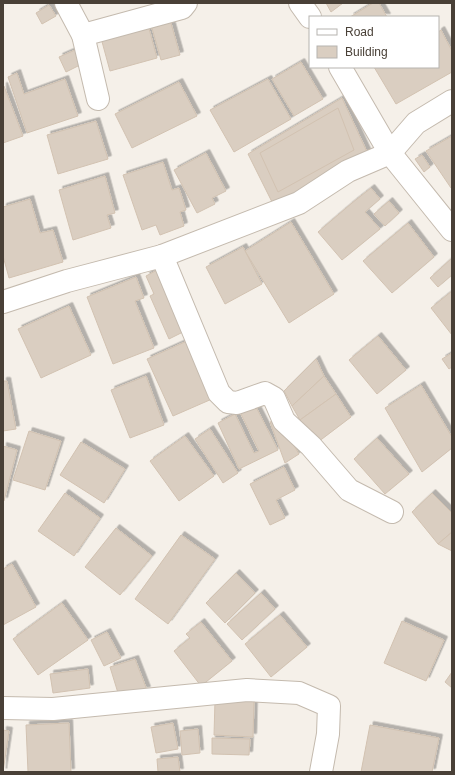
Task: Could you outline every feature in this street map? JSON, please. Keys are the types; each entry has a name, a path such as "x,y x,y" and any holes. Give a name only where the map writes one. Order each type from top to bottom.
{"street":[{"path":"66,3 83,35 98,99"},
{"path":"83,35 182,8 186,3"},
{"path":"300,3 309,16"},
{"path":"341,68 390,153 452,230"},
{"path":"3,302 67,282 162,256 299,203 348,172 390,153 416,123 452,101"},
{"path":"162,256 219,392 228,402 237,403 265,393 274,398 284,421 311,446 349,490 392,512"},
{"path":"3,708 53,709 247,690 299,693 329,706 328,734 321,772"}],"building":[{"path":"326,3 343,3 331,12"},
{"path":"373,3 379,3 386,16 352,16"},
{"path":"49,5 56,16 42,24 36,13"},
{"path":"169,16 180,55 161,60 150,21"},
{"path":"148,25 157,58 110,71 101,38"},
{"path":"441,30 452,51 452,72 396,104 375,68 439,68 439,31"},
{"path":"75,50 82,64 66,72 59,57"},
{"path":"301,62 323,99 294,116 272,79"},
{"path":"17,73 24,94 65,79 78,116 27,133 8,77"},
{"path":"268,79 291,119 234,152 210,110"},
{"path":"179,82 197,116 132,148 115,114"},
{"path":"3,86 23,136 3,143"},
{"path":"342,98 368,154 274,206 248,154"},
{"path":"338,108 354,150 278,192 260,153"},
{"path":"96,121 108,159 58,174 47,135"},
{"path":"452,136 452,187 451,188 426,151"},
{"path":"206,153 226,191 212,198 215,204 197,213 174,170"},
{"path":"422,155 430,167 424,172 415,159"},
{"path":"163,162 172,190 179,188 186,210 180,212 184,226 160,235 156,225 142,230 123,175"},
{"path":"105,176 115,213 107,215 111,228 73,240 59,190"},
{"path":"371,188 380,199 365,212 380,229 342,260 318,232"},
{"path":"30,199 40,233 53,230 63,262 9,278 3,256 3,207"},
{"path":"389,201 399,213 385,226 374,214"},
{"path":"291,222 334,294 289,323 245,251"},
{"path":"408,223 434,257 392,293 363,261"},
{"path":"243,247 262,284 225,304 206,267"},
{"path":"452,258 452,275 438,287 430,278"},
{"path":"159,269 187,330 169,339 150,296 154,294 146,276"},
{"path":"136,277 144,298 135,301 154,348 113,364 87,297"},
{"path":"452,291 452,335 431,308"},
{"path":"69,306 91,355 41,378 18,329"},
{"path":"378,336 406,370 377,394 349,360"},
{"path":"187,341 212,399 173,416 147,359"},
{"path":"452,353 452,367 449,369 442,359"},
{"path":"316,359 324,376 292,406 284,391"},
{"path":"146,376 164,425 130,438 111,390"},
{"path":"324,376 336,394 300,420 292,406"},
{"path":"3,381 7,381 16,429 3,431"},
{"path":"421,385 452,437 452,448 422,472 385,408"},
{"path":"336,394 351,417 318,442 300,420"},
{"path":"255,405 278,450 239,469 218,423 235,414 254,453 259,451 240,412"},
{"path":"279,420 299,454 285,463 270,422"},
{"path":"210,429 238,473 223,483 195,439"},
{"path":"29,431 61,441 45,490 13,480"},
{"path":"185,436 214,476 179,501 150,461"},
{"path":"377,438 409,474 385,494 354,459"},
{"path":"81,442 125,469 104,503 60,475"},
{"path":"3,446 17,450 4,501 3,501"},
{"path":"284,467 295,490 276,500 285,518 270,525 250,484"},
{"path":"65,493 100,518 74,556 38,531"},
{"path":"432,493 452,513 452,532 438,544 412,512"},
{"path":"116,528 152,556 120,595 85,567"},
{"path":"452,532 452,551 438,544"},
{"path":"181,535 215,559 168,624 135,599"},
{"path":"12,564 36,607 3,625 3,569"},
{"path":"236,573 255,593 225,623 206,603"},
{"path":"261,593 275,609 242,640 227,624"},
{"path":"62,603 88,640 38,675 13,639"},
{"path":"280,615 307,647 271,677 245,644"},
{"path":"402,621 444,640 426,681 384,663"},
{"path":"201,622 232,661 201,686 174,651 190,638 186,634"},
{"path":"107,632 121,658 104,666 91,640"},
{"path":"135,659 147,690 118,693 110,667"},
{"path":"88,669 90,688 53,693 50,674"},
{"path":"452,672 452,688 445,682"},
{"path":"215,700 254,701 253,737 214,735"},
{"path":"69,723 71,772 28,772 26,725"},
{"path":"173,723 178,749 156,753 151,727"},
{"path":"370,725 439,738 432,772 361,772"},
{"path":"198,729 200,753 182,755 180,731"},
{"path":"3,730 9,731 3,772"},
{"path":"212,738 250,739 249,755 212,754"},
{"path":"178,757 180,772 158,772 157,759"}]}
